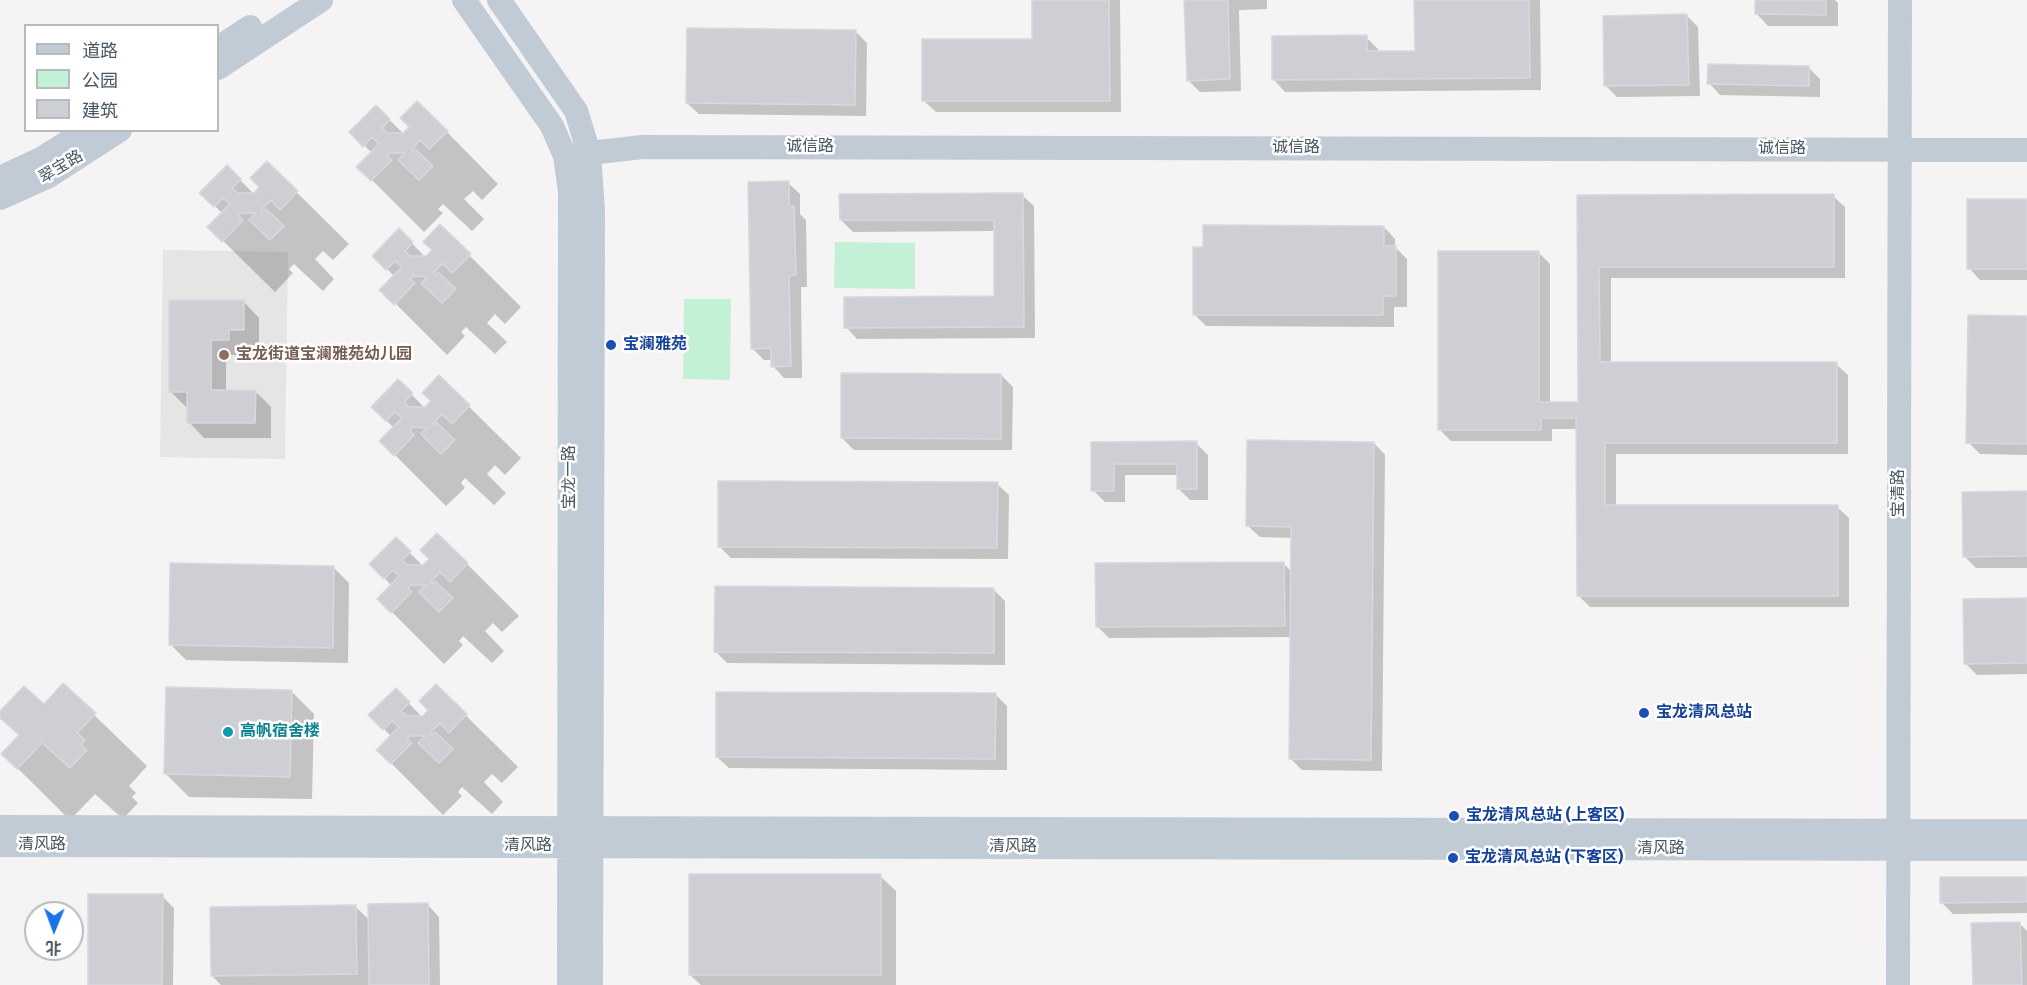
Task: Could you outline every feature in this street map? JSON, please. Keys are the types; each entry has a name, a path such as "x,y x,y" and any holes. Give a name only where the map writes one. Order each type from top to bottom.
{"street":[{"path":"219,47 292,0"},
{"path":"219,67 321,0"},
{"name":"宝龙一路","path":"464,0 552,126 577,154"},
{"name":"宝龙一路","path":"499,0 576,111 577,154 593,211 580,837 569,985"},
{"name":"宝清路","path":"1898,985 1900,0"},
{"name":"翠宝路","path":"0,178 41,159 84,132"},
{"name":"翠宝路","path":"0,198 49,176 117,132"},
{"name":"诚信路","path":"577,154 642,147 2027,150"},
{"name":"清风路","path":"0,827 580,837 1899,840 2027,849"},
{"name":"清风路","path":"1899,840 2027,831"},
{"name":"宝龙一路","path":"580,837 591,985"},
{"name":"清风路","path":"0,845 580,837"}],"shaded area":[{"name":"宝龙街道宝澜雅苑幼儿园","path":"163,250 288,252 285,459 160,457"}],"green space":[{"path":"835,242 915,243 915,289 834,288"},
{"path":"684,299 731,299 730,380 683,379"}],"building":[{"path":"1032,0 1109,0 1110,101 922,101 922,39 1032,39"},
{"path":"1184,0 1228,0 1230,79 1187,81"},
{"path":"1414,0 1529,0 1530,78 1272,80 1272,36 1367,35 1367,51 1415,51"},
{"path":"1755,0 1826,0 1826,15 1755,14"},
{"path":"1687,14 1689,85 1604,86 1603,16"},
{"path":"687,28 856,30 855,105 686,103"},
{"path":"1708,64 1809,66 1809,86 1707,84"},
{"path":"417,101 448,131 429,149 420,140 411,150 415,149 433,166 419,180 398,160 405,153 390,153 387,156 392,160 371,181 356,167 379,144 372,137 363,147 349,132 376,105 390,119 382,128 387,133 403,133 409,127 400,118"},
{"path":"267,161 298,191 280,210 271,200 261,210 263,212 266,209 284,226 270,240 249,220 256,213 241,213 238,216 243,220 222,242 207,227 230,204 223,198 214,207 199,193 227,165 241,179 232,188 238,193 254,193 259,187 250,178"},
{"path":"789,181 789,206 794,206 796,275 789,276 791,366 771,367 771,348 751,349 748,182"},
{"path":"1023,193 1024,327 844,328 844,297 994,296 994,220 840,220 839,194"},
{"path":"1834,194 1834,267 1599,267 1600,362 1837,362 1837,443 1605,443 1605,505 1838,505 1838,596 1577,596 1576,418 1541,418 1541,430 1438,430 1438,251 1539,251 1539,402 1578,402 1577,195"},
{"path":"1967,199 2027,199 2027,269 1967,269"},
{"path":"440,224 471,254 452,273 443,263 433,273 435,275 438,272 456,289 442,303 421,283 428,277 414,276 410,279 415,283 394,305 379,290 402,267 395,261 386,270 372,256 399,228 413,242 405,251 410,256 426,256 432,250 423,242"},
{"path":"1203,225 1384,226 1384,246 1396,246 1396,296 1383,296 1383,315 1193,315 1193,247 1203,247"},
{"path":"169,300 244,300 244,330 229,330 229,340 211,340 211,390 256,390 255,423 187,423 187,392 169,392"},
{"path":"1968,315 2027,316 2027,444 1966,443"},
{"path":"841,373 1001,374 1001,439 841,438"},
{"path":"439,375 470,405 452,424 442,414 433,424 435,426 437,423 455,440 441,454 421,434 427,428 413,427 410,430 414,435 394,456 379,441 402,418 395,412 386,421 371,407 398,379 413,393 404,402 409,407 425,407 431,401 422,393"},
{"path":"1247,440 1374,442 1371,760 1289,759 1291,527 1246,526"},
{"path":"1197,441 1197,489 1177,489 1177,464 1114,464 1114,491 1091,491 1091,442"},
{"path":"718,481 998,482 997,548 718,547"},
{"path":"2027,491 2027,556 1963,557 1962,492"},
{"path":"437,533 468,563 450,582 440,572 431,582 433,584 435,581 453,598 439,612 419,592 425,585 411,585 408,588 412,592 391,613 377,599 399,576 393,570 384,579 369,564 396,537 411,551 402,560 407,565 423,565 429,559 420,550"},
{"path":"1284,562 1285,626 1096,627 1095,563"},
{"path":"170,563 334,566 333,648 169,645"},
{"path":"715,586 994,588 994,653 714,652"},
{"path":"2027,598 2027,663 1964,664 1963,599"},
{"path":"63,683 96,713 77,733 85,740 81,745 87,750 70,768 42,743 17,769 1,754 19,735 0,718 0,711 24,686 44,704"},
{"path":"436,684 467,714 449,733 440,723 430,733 432,735 435,732 453,749 439,763 418,743 425,736 410,736 407,739 412,743 391,764 376,750 399,727 392,721 383,730 368,715 396,688 410,702 401,711 407,716 423,716 428,710 419,701"},
{"name":"高帆宿舍楼","path":"166,687 292,690 290,777 164,774"},
{"path":"716,692 996,693 995,759 716,757"},
{"path":"689,874 881,874 881,975 689,975"},
{"path":"1940,877 2027,877 2027,902 1940,903"},
{"path":"88,894 163,894 162,985 88,985"},
{"path":"428,903 429,985 369,985 368,904"},
{"path":"356,905 357,974 211,976 210,907"},
{"path":"2020,922 2022,985 1973,985 1971,923"}],"place":[{"name":"宝澜雅苑","path":"611,345"},
{"name":"宝龙街道宝澜雅苑幼儿园","path":"224,355"},
{"name":"宝龙清风总站","path":"1644,713"},
{"name":"高帆宿舍楼","path":"228,732"},
{"name":"宝龙清风总站 (上客区)","path":"1454,816"},
{"name":"宝龙清风总站 (下客区)","path":"1453,858"}]}
